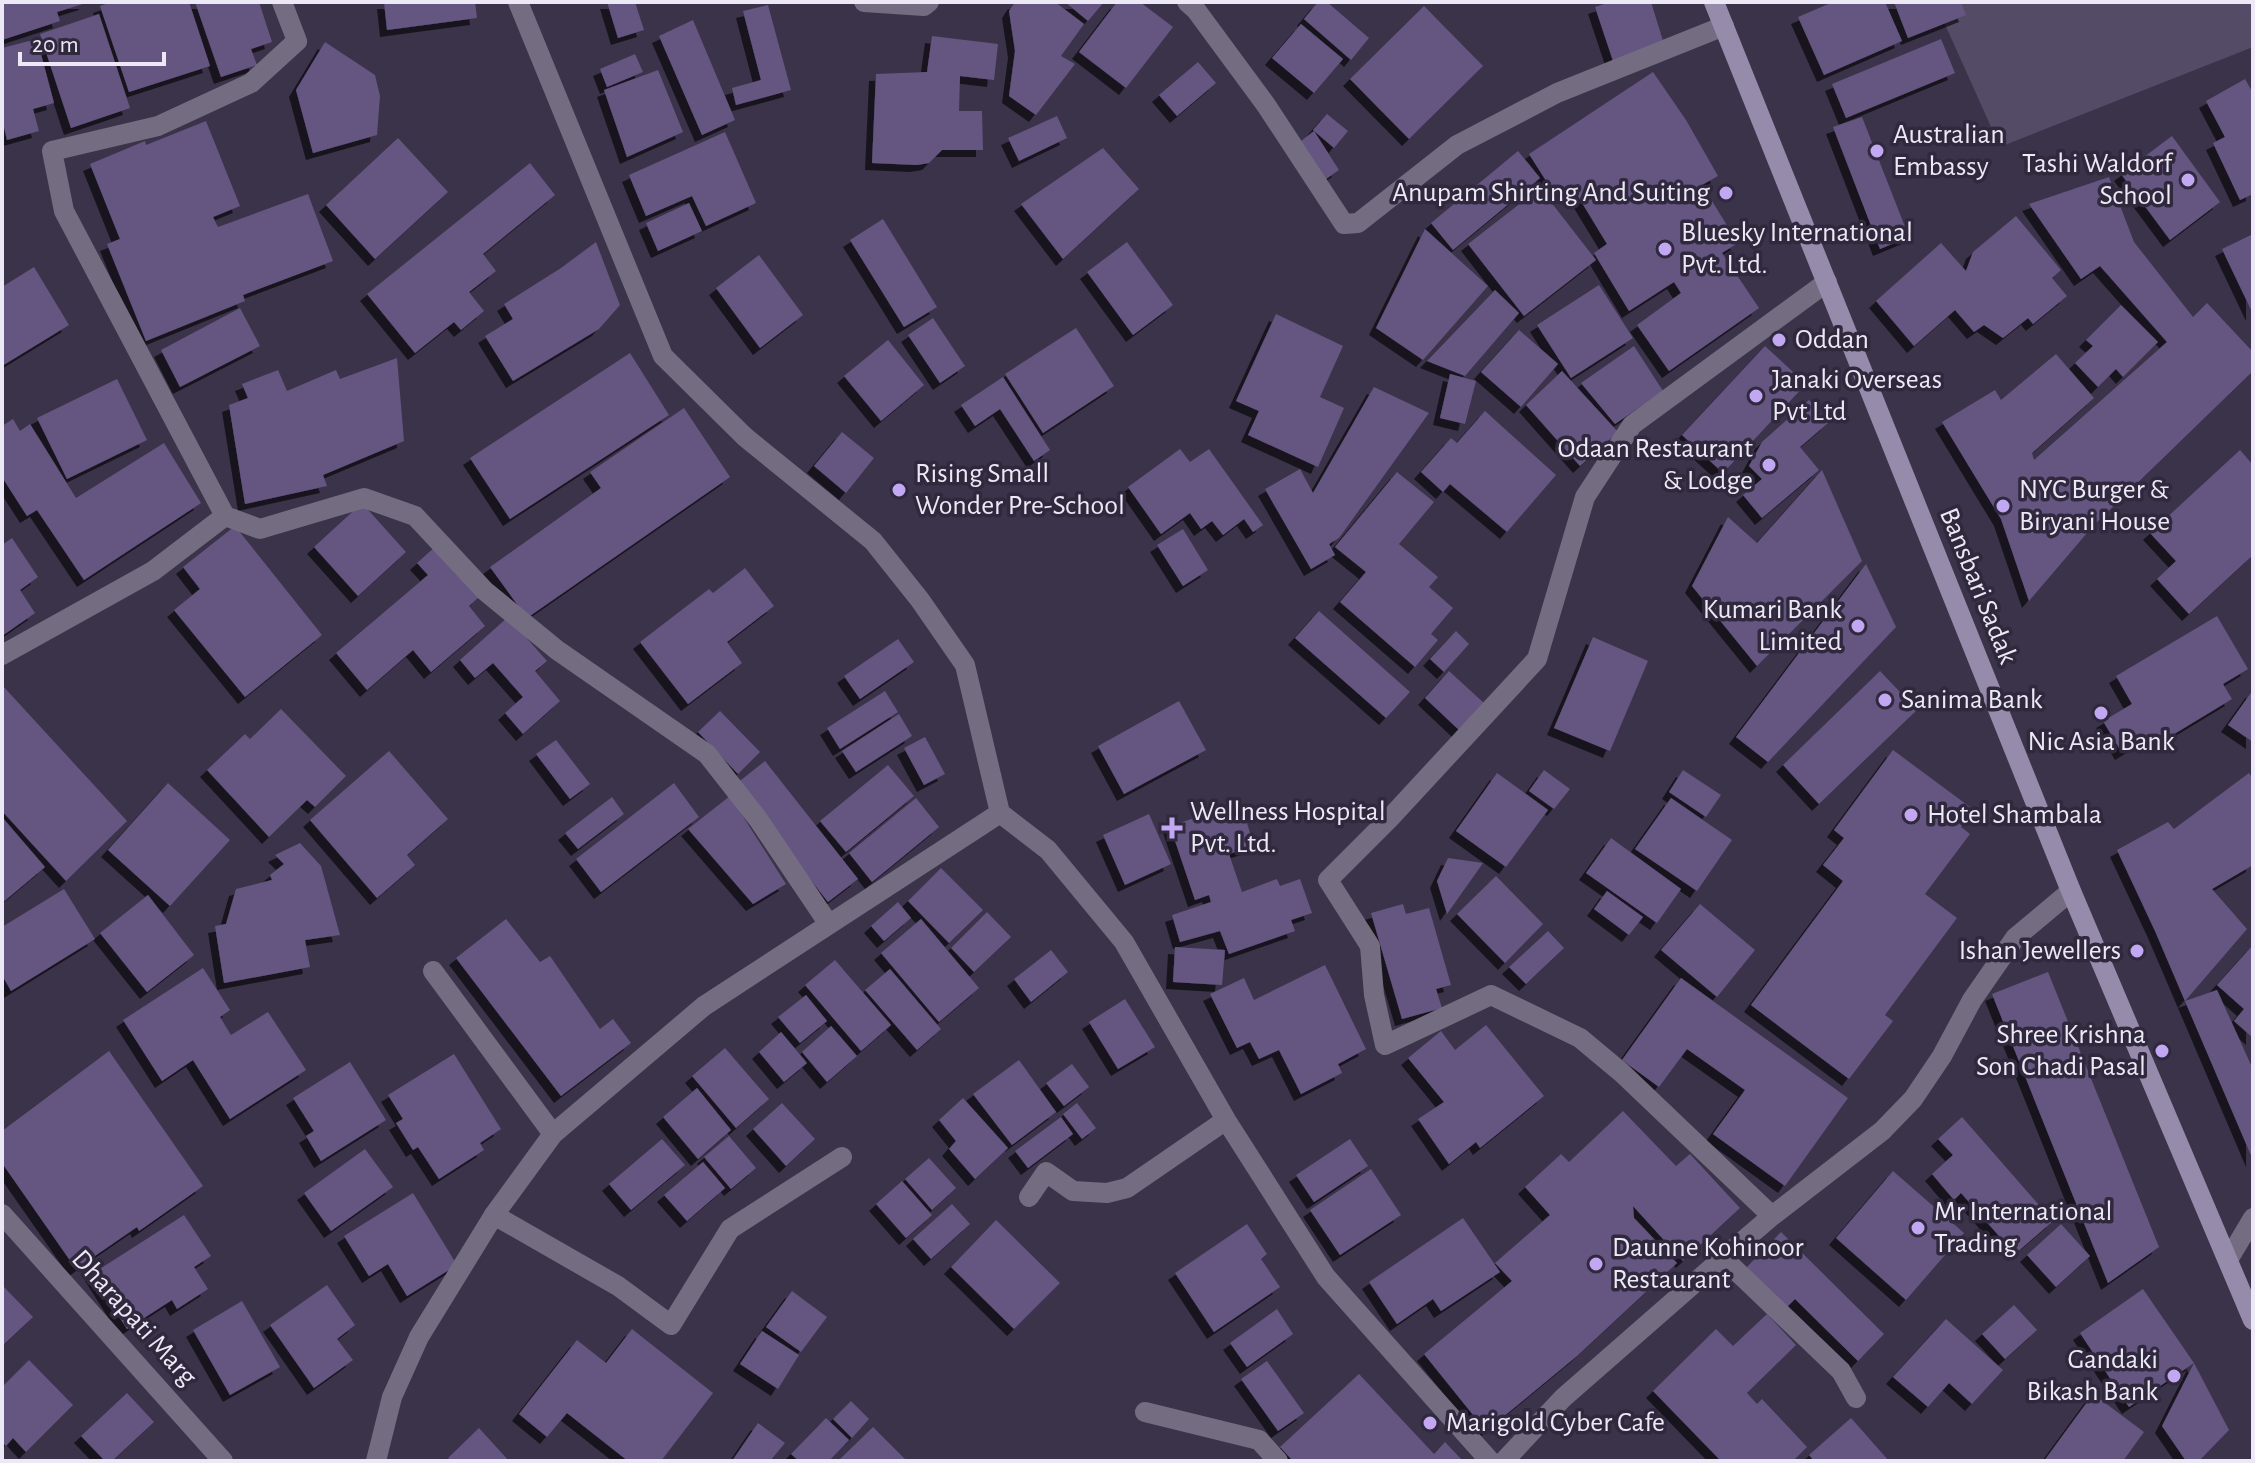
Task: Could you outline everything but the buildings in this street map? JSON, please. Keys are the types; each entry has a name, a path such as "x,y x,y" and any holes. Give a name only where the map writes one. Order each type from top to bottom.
{"main road":[{"name":"Bansbari Sadak","path":"1714,2 2071,891 2253,1320"}],"street":[{"path":"282,2 297,41 251,83 158,126 52,151 64,211 225,516 260,529 364,498 415,516 485,591 557,650 707,754 758,819 828,923"},
{"path":"518,2 663,356 745,437 873,541 920,600 965,665 1000,813 1048,850 1124,942 1226,1120 1326,1277 1490,1461"},
{"path":"864,2 924,6 929,2"},
{"path":"1187,2 1266,105 1344,224 1358,223 1457,145 1557,93 1724,26"},
{"path":"1772,1216 1622,1073 1580,1038 1491,995 1385,1045 1374,995 1370,946 1328,880 1390,818 1537,659 1585,497 1632,425 1827,282"},
{"path":"2,655 153,571 225,516"},
{"path":"376,1461 392,1397 419,1337 494,1215 553,1134 704,1006 1000,813"},
{"path":"1504,1461 1563,1398 1723,1258 1882,1131 1913,1099 1942,1056 1972,1000 2015,938 2071,891"},
{"path":"433,971 553,1134"},
{"path":"1029,1197 1046,1172 1073,1191 1107,1193 1127,1188 1226,1120"},
{"path":"494,1215 618,1286 671,1325 730,1229 842,1157"},
{"name":"Dharapati Marg","path":"2,1214 223,1461"},
{"path":"2228,1260 2253,1218"},
{"path":"1723,1258 1841,1371 1856,1398"},
{"path":"1145,1412 1259,1440 1278,1461"}],"shaded area":[{"path":"1935,2 2253,2 2253,47 2000,147"}],"place":[{"name":"Australian Embassy","path":"1877,151"},
{"name":"Tashi Waldorf School","path":"2188,180"},
{"name":"Anupam Shirting And Suiting","path":"1726,193"},
{"name":"Bluesky International Pvt. Ltd.","path":"1665,249"},
{"name":"Oddan","path":"1779,340"},
{"name":"Janaki Overseas Pvt Ltd","path":"1756,396"},
{"name":"Odaan Restaurant & Lodge","path":"1769,465"},
{"name":"Rising Small Wonder Pre-School","path":"899,490"},
{"name":"NYC Burger & Biryani House","path":"2003,506"},
{"name":"Kumari Bank Limited","path":"1858,626"},
{"name":"Sanima Bank","path":"1885,700"},
{"name":"Nic Asia Bank","path":"2101,713"},
{"name":"Hotel Shambala","path":"1911,815"},
{"name":"Wellness Hospital Pvt. Ltd.","path":"1172,828"},
{"name":"Ishan Jewellers","path":"2137,951"},
{"name":"Shree Krishna Son Chadi Pasal","path":"2162,1051"},
{"name":"Mr International Trading","path":"1918,1228"},
{"name":"Daunne Kohinoor Restaurant","path":"1596,1264"},
{"name":"Gandaki Bikash Bank","path":"2174,1376"},
{"name":"Marigold Cyber Cafe","path":"1430,1423"}]}
